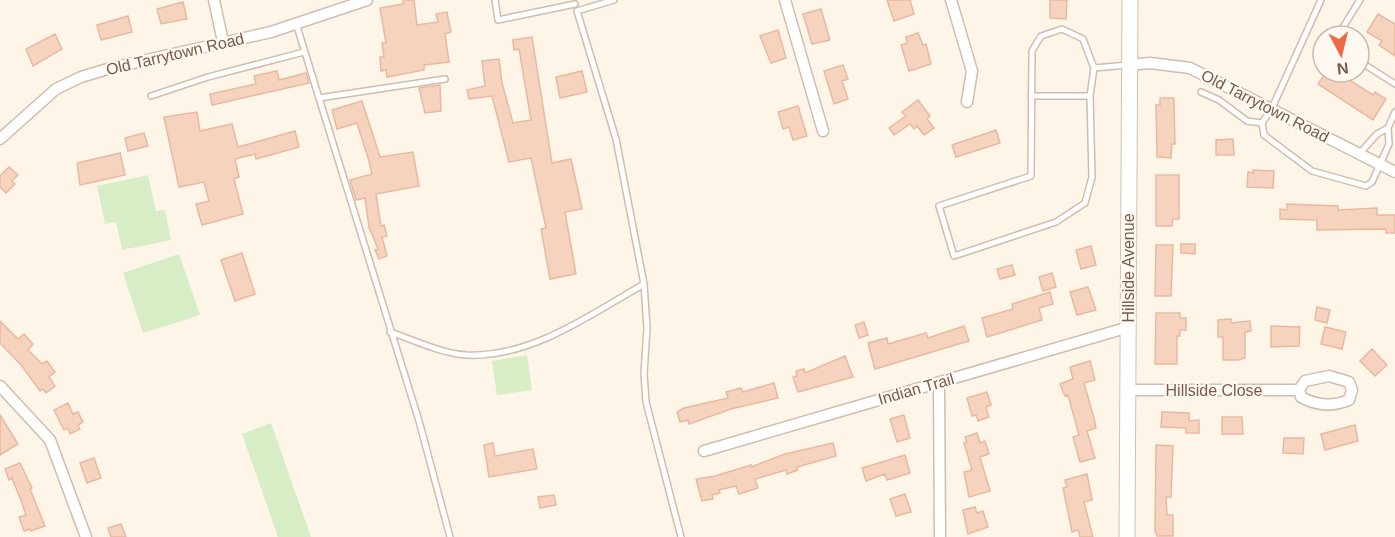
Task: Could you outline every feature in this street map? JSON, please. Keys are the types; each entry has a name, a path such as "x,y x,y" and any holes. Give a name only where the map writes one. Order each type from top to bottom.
{"main road":[{"name":"Hillside Avenue","path":"1127,537 1130,0"}],"street":[{"path":"214,0 223,42"},
{"name":"Old Tarrytown Road","path":"0,139 56,89 81,78 271,32 367,0"},
{"path":"785,0 823,131"},
{"path":"951,0 972,71 967,102"},
{"name":"Old Tarrytown Road","path":"1129,65 1150,63 1190,68 1395,172"},
{"name":"Indian Trail","path":"704,451 1129,327"},
{"name":"Hillside Close","path":"1329,376 1349,382 1352,390 1349,400 1330,405 1308,401 1301,397 1299,390 1305,381 1329,376"},
{"path":"939,383 940,537"},
{"path":"0,386 50,440 86,537"},
{"name":"Hillside Close","path":"1129,390 1299,390"}],"lane":[{"path":"495,0 498,20 574,2 616,139 644,284 647,327 644,374 646,402 681,537"},
{"path":"577,11 614,0"},
{"path":"1321,0 1272,108 1262,123 1264,135 1312,171 1366,186 1372,182 1389,144 1388,128 1395,112"},
{"path":"1345,24 1360,0"},
{"path":"296,23 450,537"},
{"path":"1062,29 1083,39 1094,68 1090,96 1092,177 1085,203 1056,222 954,256 939,206 1031,176 1032,51 1041,36 1062,29"},
{"path":"151,96 208,77 304,52"},
{"path":"1094,68 1129,65"},
{"path":"1371,69 1395,84"},
{"path":"319,98 445,79"},
{"path":"1201,92 1219,100 1248,121 1262,123"},
{"path":"1031,96 1090,96"},
{"path":"1360,153 1377,134 1388,128"},
{"path":"390,332 464,355 505,353 546,338 644,284"}],"green space":[{"path":"148,175 156,211 165,210 171,240 122,250 116,222 105,224 97,186"},
{"path":"179,254 200,315 143,333 123,273"},
{"path":"527,355 532,390 497,395 492,361"},
{"path":"271,423 311,537 278,537 242,434"}],"building":[{"path":"403,0 414,0 417,25 438,22 436,14 447,12 451,32 445,34 449,62 424,65 424,70 387,77 386,70 381,71 380,57 384,57 382,43 386,43 380,8 403,4"},
{"path":"887,0 910,0 914,14 894,21"},
{"path":"1050,0 1067,0 1066,19 1050,18"},
{"path":"183,2 187,19 161,24 157,9"},
{"path":"821,9 830,40 812,44 803,14"},
{"path":"1378,14 1395,24 1395,56 1379,45 1382,41 1371,34 1371,25"},
{"path":"128,16 132,32 101,40 97,25"},
{"path":"778,30 786,58 771,63 760,36"},
{"path":"918,33 923,45 926,44 931,64 909,71 901,45 907,43 906,37"},
{"path":"55,34 62,49 33,66 26,49"},
{"path":"532,37 552,163 571,159 582,209 565,212 576,274 550,279 541,229 546,228 531,158 509,162 492,96 469,99 467,90 485,86 482,61 499,59 502,83 513,123 531,120 519,49 514,50 513,40"},
{"path":"843,65 848,79 842,81 848,99 834,104 824,71"},
{"path":"277,71 279,80 306,73 309,83 212,105 210,94 256,84 254,76"},
{"path":"582,71 587,92 560,98 556,77"},
{"path":"1318,84 1356,84 1373,95 1375,92 1386,99 1373,120"},
{"path":"440,85 441,111 425,113 419,88"},
{"path":"1160,98 1174,98 1175,144 1172,144 1171,158 1157,157 1156,105 1160,105"},
{"path":"918,100 930,116 927,119 934,128 924,135 917,126 914,129 910,124 894,135 889,128 906,116 902,112"},
{"path":"362,101 380,157 413,152 419,186 376,194 381,226 384,225 387,236 382,237 387,256 379,259 375,250 378,249 369,227 365,198 356,200 350,180 372,174 369,161 357,123 337,129 332,110"},
{"path":"798,106 807,136 793,140 789,127 783,129 778,112"},
{"path":"197,112 200,131 232,124 238,147 295,131 299,147 256,159 255,154 235,159 239,177 234,179 243,214 202,225 196,204 209,201 204,182 179,187 164,117"},
{"path":"996,130 1000,143 956,157 952,145"},
{"path":"144,133 148,146 128,151 125,138"},
{"path":"1233,139 1234,155 1216,155 1216,140"},
{"path":"120,153 125,175 80,185 77,163"},
{"path":"9,167 18,175 12,181 15,184 6,193 0,187 0,176"},
{"path":"1253,170 1274,171 1273,188 1247,187 1248,172 1253,173"},
{"path":"1156,175 1179,175 1179,219 1173,219 1172,226 1156,226"},
{"path":"1287,204 1338,206 1338,210 1377,208 1377,215 1395,215 1395,233 1386,233 1386,229 1317,230 1317,220 1280,219 1280,209 1287,210"},
{"path":"1181,244 1195,244 1195,254 1181,253"},
{"path":"1156,245 1173,245 1171,296 1155,296"},
{"path":"1091,246 1096,265 1081,269 1076,250"},
{"path":"242,253 255,294 235,301 221,260"},
{"path":"1012,265 1015,275 1000,279 997,269"},
{"path":"1052,273 1056,287 1043,291 1039,277"},
{"path":"1088,287 1096,310 1077,315 1070,292"},
{"path":"1050,292 1053,304 1039,308 1042,320 987,337 982,318 1013,309 1012,304"},
{"path":"1317,307 1330,310 1327,323 1315,320"},
{"path":"1156,313 1180,313 1180,318 1186,318 1186,330 1180,330 1180,336 1177,336 1177,364 1155,364"},
{"path":"1231,319 1231,323 1250,321 1251,331 1245,332 1245,358 1223,360 1223,337 1218,337 1218,320"},
{"path":"0,321 18,339 24,334 33,344 28,350 42,364 47,361 55,372 49,377 55,386 46,393 43,389 40,391 22,366 0,343"},
{"path":"864,322 868,335 859,338 855,325"},
{"path":"964,326 969,341 875,369 868,343 887,338 888,344 926,333 928,338"},
{"path":"1271,326 1300,327 1299,346 1271,347"},
{"path":"1325,327 1346,332 1342,349 1321,344"},
{"path":"1372,349 1387,365 1375,376 1360,361"},
{"path":"845,356 853,377 798,392 793,377 797,376 796,371 804,369 805,373"},
{"path":"1090,361 1095,380 1084,383 1096,428 1087,431 1095,458 1080,462 1073,437 1079,435 1068,395 1065,396 1060,384 1073,379 1070,367"},
{"path":"774,383 778,398 731,409 689,424 688,420 680,422 677,412 684,408 728,398 726,392 741,388 743,392"},
{"path":"987,392 991,405 986,407 989,417 978,421 976,415 972,416 967,398"},
{"path":"68,403 73,414 78,412 83,422 78,425 80,429 70,434 68,428 64,430 54,410"},
{"path":"1162,412 1189,413 1189,421 1199,420 1199,433 1186,433 1186,428 1161,427"},
{"path":"0,415 18,444 0,455"},
{"path":"904,415 910,438 897,442 890,419"},
{"path":"1222,417 1242,417 1243,434 1222,434"},
{"path":"1355,425 1358,441 1325,450 1321,434"},
{"path":"977,433 980,443 985,441 989,454 980,457 990,491 969,497 964,472 972,470 964,443 967,442 965,437"},
{"path":"1284,438 1304,438 1303,454 1283,453"},
{"path":"493,443 495,456 533,449 537,469 489,477 484,445"},
{"path":"833,443 836,456 797,467 798,470 787,474 786,470 755,479 758,488 739,494 736,486 719,490 720,493 712,495 713,499 702,501 696,479 751,465 751,467 785,454"},
{"path":"1156,445 1173,446 1171,497 1166,497 1167,515 1173,515 1173,536 1157,536 1155,531"},
{"path":"905,455 910,473 887,480 885,474 866,481 862,468"},
{"path":"94,458 101,478 87,483 80,463"},
{"path":"20,463 32,488 30,489 45,526 31,531 30,529 24,531 19,517 26,515 12,478 9,480 5,469"},
{"path":"1087,474 1092,500 1084,502 1093,537 1080,537 1078,530 1072,532 1063,488 1067,487 1065,480"},
{"path":"905,494 911,512 896,516 890,499"},
{"path":"554,495 556,505 540,508 538,497"},
{"path":"975,507 977,513 983,511 988,527 968,534 963,510"},
{"path":"121,524 126,537 111,537 108,528"}]}
